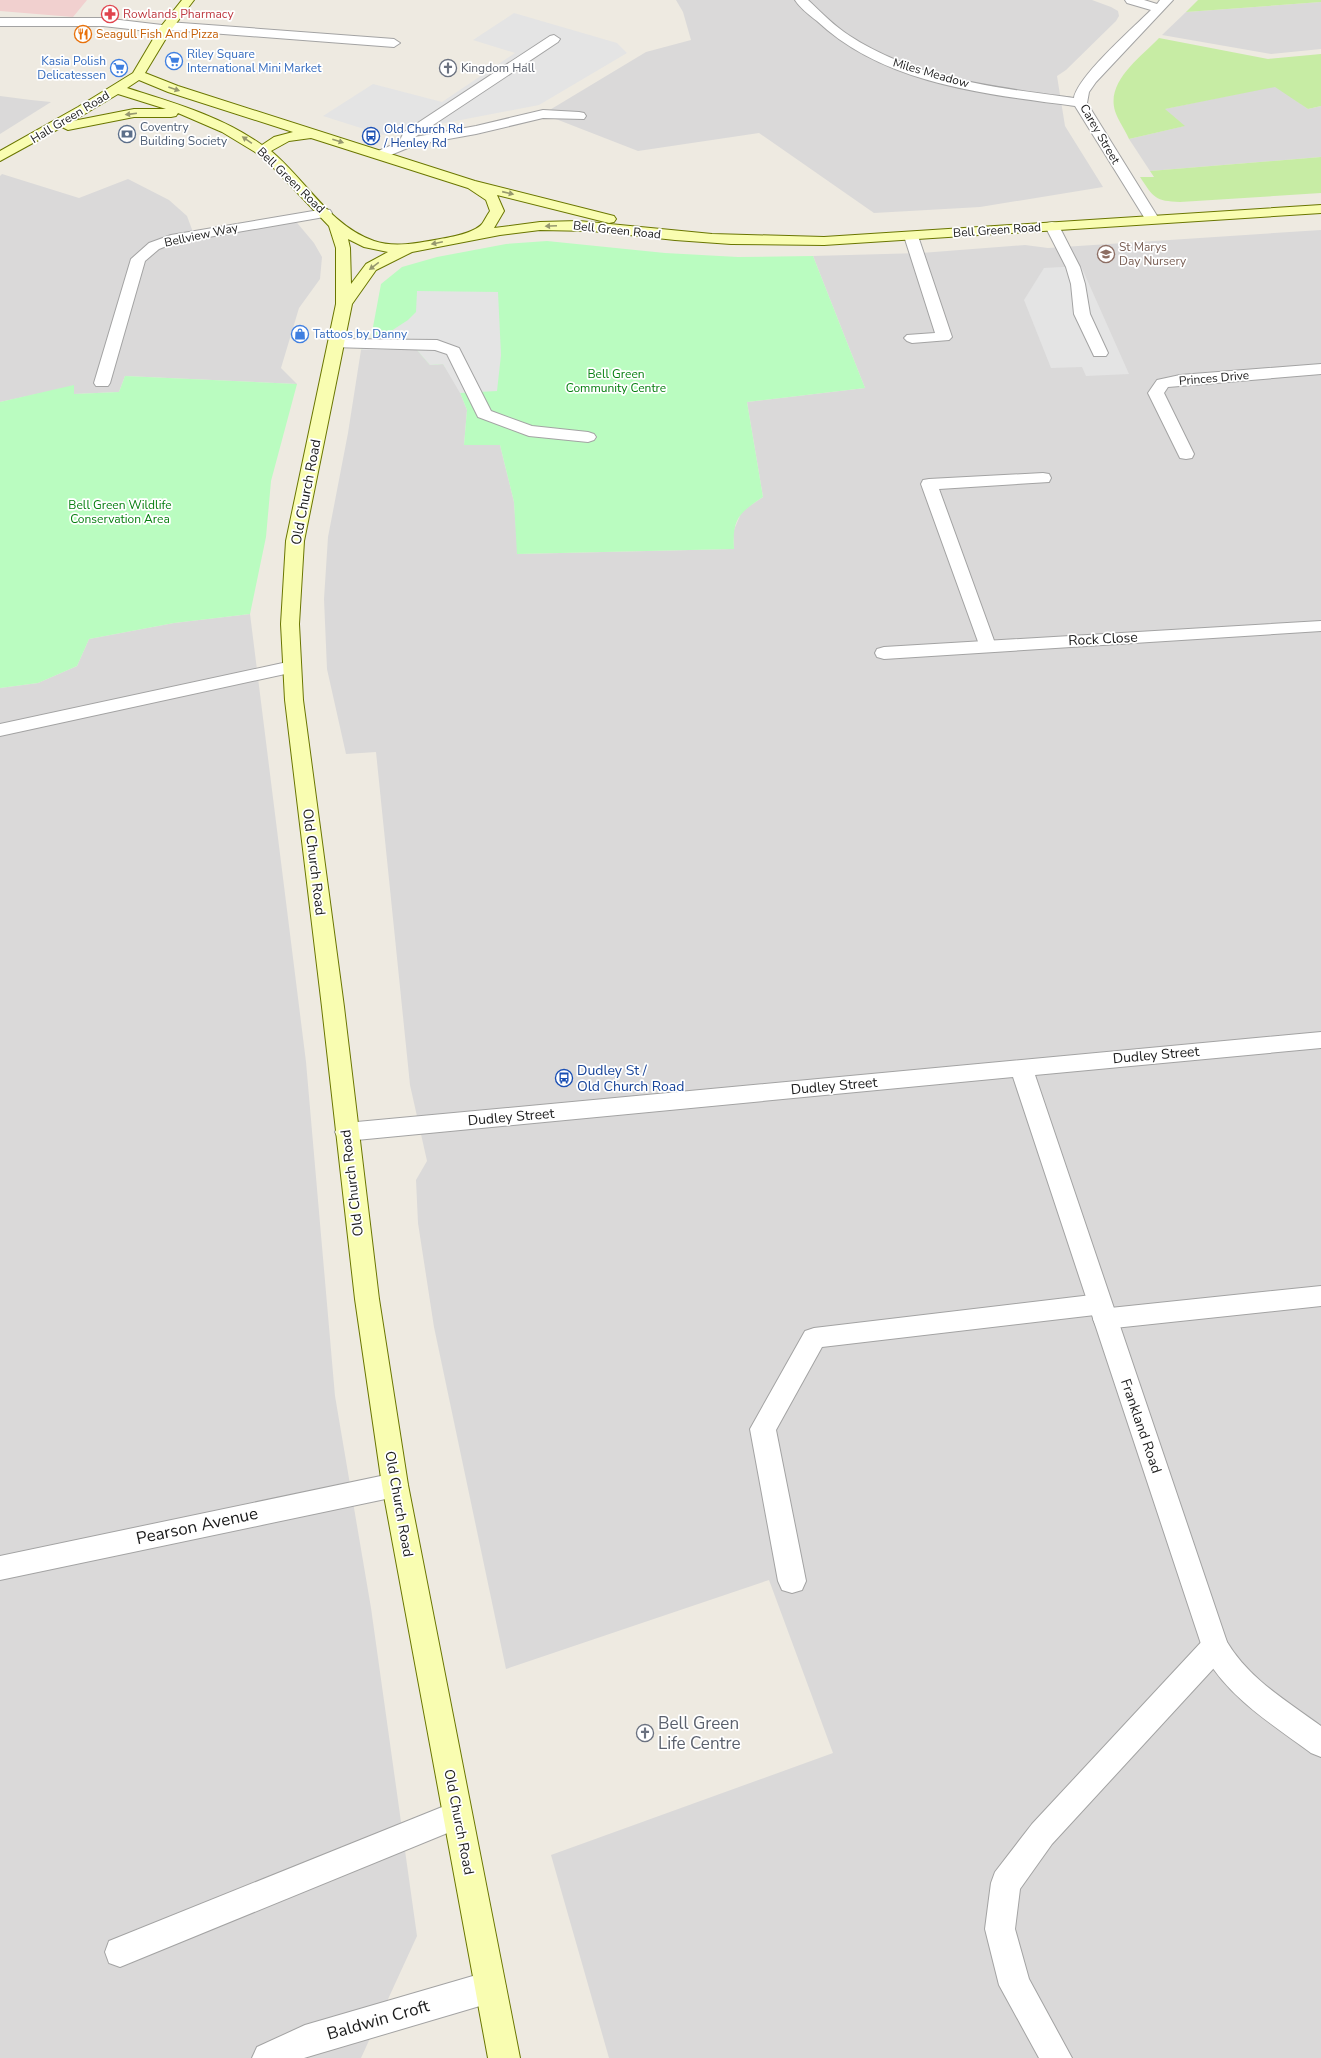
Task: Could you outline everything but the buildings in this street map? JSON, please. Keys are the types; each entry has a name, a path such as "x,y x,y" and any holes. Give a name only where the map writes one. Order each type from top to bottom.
{"main road":[{"path":"138,75 167,28 188,0"},
{"name":"Hall Green Road","path":"0,157 37,137 138,75"},
{"name":"Bell Green Road","path":"138,75 173,89 470,184 524,196 674,236"},
{"name":"Bell Green Road","path":"117,89 198,116 240,134 262,151 336,225 353,237 368,244 388,249 409,249 465,237 534,227 566,225 674,236 765,242 911,236 1321,209"},
{"path":"37,137 80,122 134,113 149,112 198,116"},
{"path":"262,151 280,139 297,134 316,134"},
{"name":"Bell Green Road","path":"465,237 487,228 497,211 492,198 470,184"},
{"name":"Old Church Road","path":"336,225 344,248 344,304 337,344 295,541 290,624 294,700 333,1007 346,1132 367,1299 395,1485 504,2058"},
{"name":"Old Church Road","path":"344,304 371,267 388,257 409,249"}],"street":[{"name":"Miles Meadow","path":"801,0 845,39 873,55 912,70 965,84 1080,103"},
{"path":"1131,0 1163,4"},
{"name":"Carey Street","path":"1152,219 1080,103 1082,92 1091,79 1163,4"},
{"path":"0,22 103,22 394,44"},
{"path":"402,146 409,135 554,38"},
{"path":"381,155 411,142 476,130 543,114 579,116"},
{"name":"Bellview Way","path":"102,383 138,259 154,246 171,239 325,213"},
{"path":"1052,226 1073,267 1078,284 1082,314 1100,353"},
{"path":"911,236 944,337 912,338"},
{"path":"337,344 437,345 453,351 484,414 529,431 588,437"},
{"name":"Princes Drive","path":"1186,454 1156,393 1162,383 1180,380 1321,369"},
{"path":"987,646 929,484 1043,478"},
{"name":"Rock Close","path":"884,653 1321,626"},
{"path":"0,730 292,667"},
{"name":"Dudley Street","path":"346,1132 1321,1040"},
{"name":"Frankland Road","path":"1021,1068 1215,1647 1222,1662 1242,1684 1321,1743"},
{"path":"792,1581 764,1429 814,1338 1103,1312 1321,1296"},
{"name":"Pearson Avenue","path":"0,1568 395,1485"},
{"path":"1056,2058 1015,1985 1000,1929 1006,1883 1042,1834 1215,1647"},
{"path":"120,1952 457,1815"},
{"name":"Baldwin Croft","path":"268,2058 305,2041 490,1987"}],"shaded area":[{"path":"0,0 87,0 73,17 0,11"},
{"path":"676,0 1092,0 1111,7 1118,11 1119,16 1116,21 1066,70 1057,76 1065,126 1103,187 980,207 874,213 759,133 638,151 543,114 646,52 691,40 683,12"},
{"path":"1321,2 1321,49 1271,54 1162,35 1186,12"},
{"path":"514,13 617,43 627,53 539,105 383,135 323,116 373,84 442,102 515,53 473,40"},
{"path":"1276,86 1308,109 1321,106 1321,157 1150,171 1129,139 1184,126 1164,109"},
{"path":"0,96 31,100 51,102 0,134"},
{"path":"2,174 79,198 128,179 169,200 187,216 194,235 293,218 314,243 322,257 320,279 299,308 281,368 297,384 125,376 119,392 74,394 74,386 0,402 0,176"},
{"path":"1321,230 1321,2058 609,2058 551,1855 833,1753 769,1580 506,1669 434,1327 418,1223 416,1180 427,1161 410,1085 376,752 346,754 327,669 324,599 328,537 348,433 361,350 417,350 430,365 443,364 457,385 467,410 464,445 500,445 514,502 518,554 734,549 733,532 742,511 763,497 747,402 865,388 813,256 921,253 1025,245 1048,248"},
{"path":"1081,266 1129,374 1086,376 1082,367 1051,368 1024,300 1044,268"},
{"path":"417,291 498,292 501,355 497,391 460,393 443,364 430,365 417,350 361,350 370,344 372,336 388,333 408,320 416,312"},
{"path":"250,614 306,1062 335,1396 371,1608 417,1936 361,2058 0,2058 0,688 38,683 77,666 89,639 174,623"}],"green space":[{"path":"1198,0 1321,0 1321,2 1186,12"},
{"path":"1159,38 1268,59 1321,54 1321,106 1308,109 1275,87 1165,109 1185,126 1129,139 1115,111 1114,100 1116,90 1120,80 1127,70"},
{"path":"1321,157 1321,193 1172,202 1160,199 1152,194 1140,177 1154,177 1150,171"},
{"name":"Bell Green Community Centre","path":"547,241 665,253 738,257 813,256 865,388 747,402 763,497 748,508 739,518 734,530 734,549 517,554 514,502 500,445 464,445 467,410 457,385 443,364 430,365 417,350 361,350 370,343 381,284 402,267 437,257 506,244"},
{"name":"Bell Green Wildlife Conservation Area","path":"125,376 297,384 271,481 266,537 250,614 174,623 89,639 77,666 38,683 0,688 0,402 74,385 74,394 119,392"}],"place":[{"name":"Rowlands Pharmacy","path":"110,14"},
{"name":"Seagull Fish And Pizza","path":"83,34"},
{"name":"Riley Square International Mini Market","path":"174,61"},
{"name":"Kasia Polish Delicatessen","path":"119,68"},
{"name":"Kingdom Hall","path":"448,68"},
{"name":"Coventry Building Society","path":"127,134"},
{"name":"Old Church Rd / Henley Rd","path":"371,136"},
{"name":"St Marys Day Nursery","path":"1106,254"},
{"name":"Tattoos by Danny","path":"300,334"},
{"name":"Dudley St / Old Church Road","path":"564,1078"},
{"name":"Bell Green Life Centre","path":"645,1733"}]}
